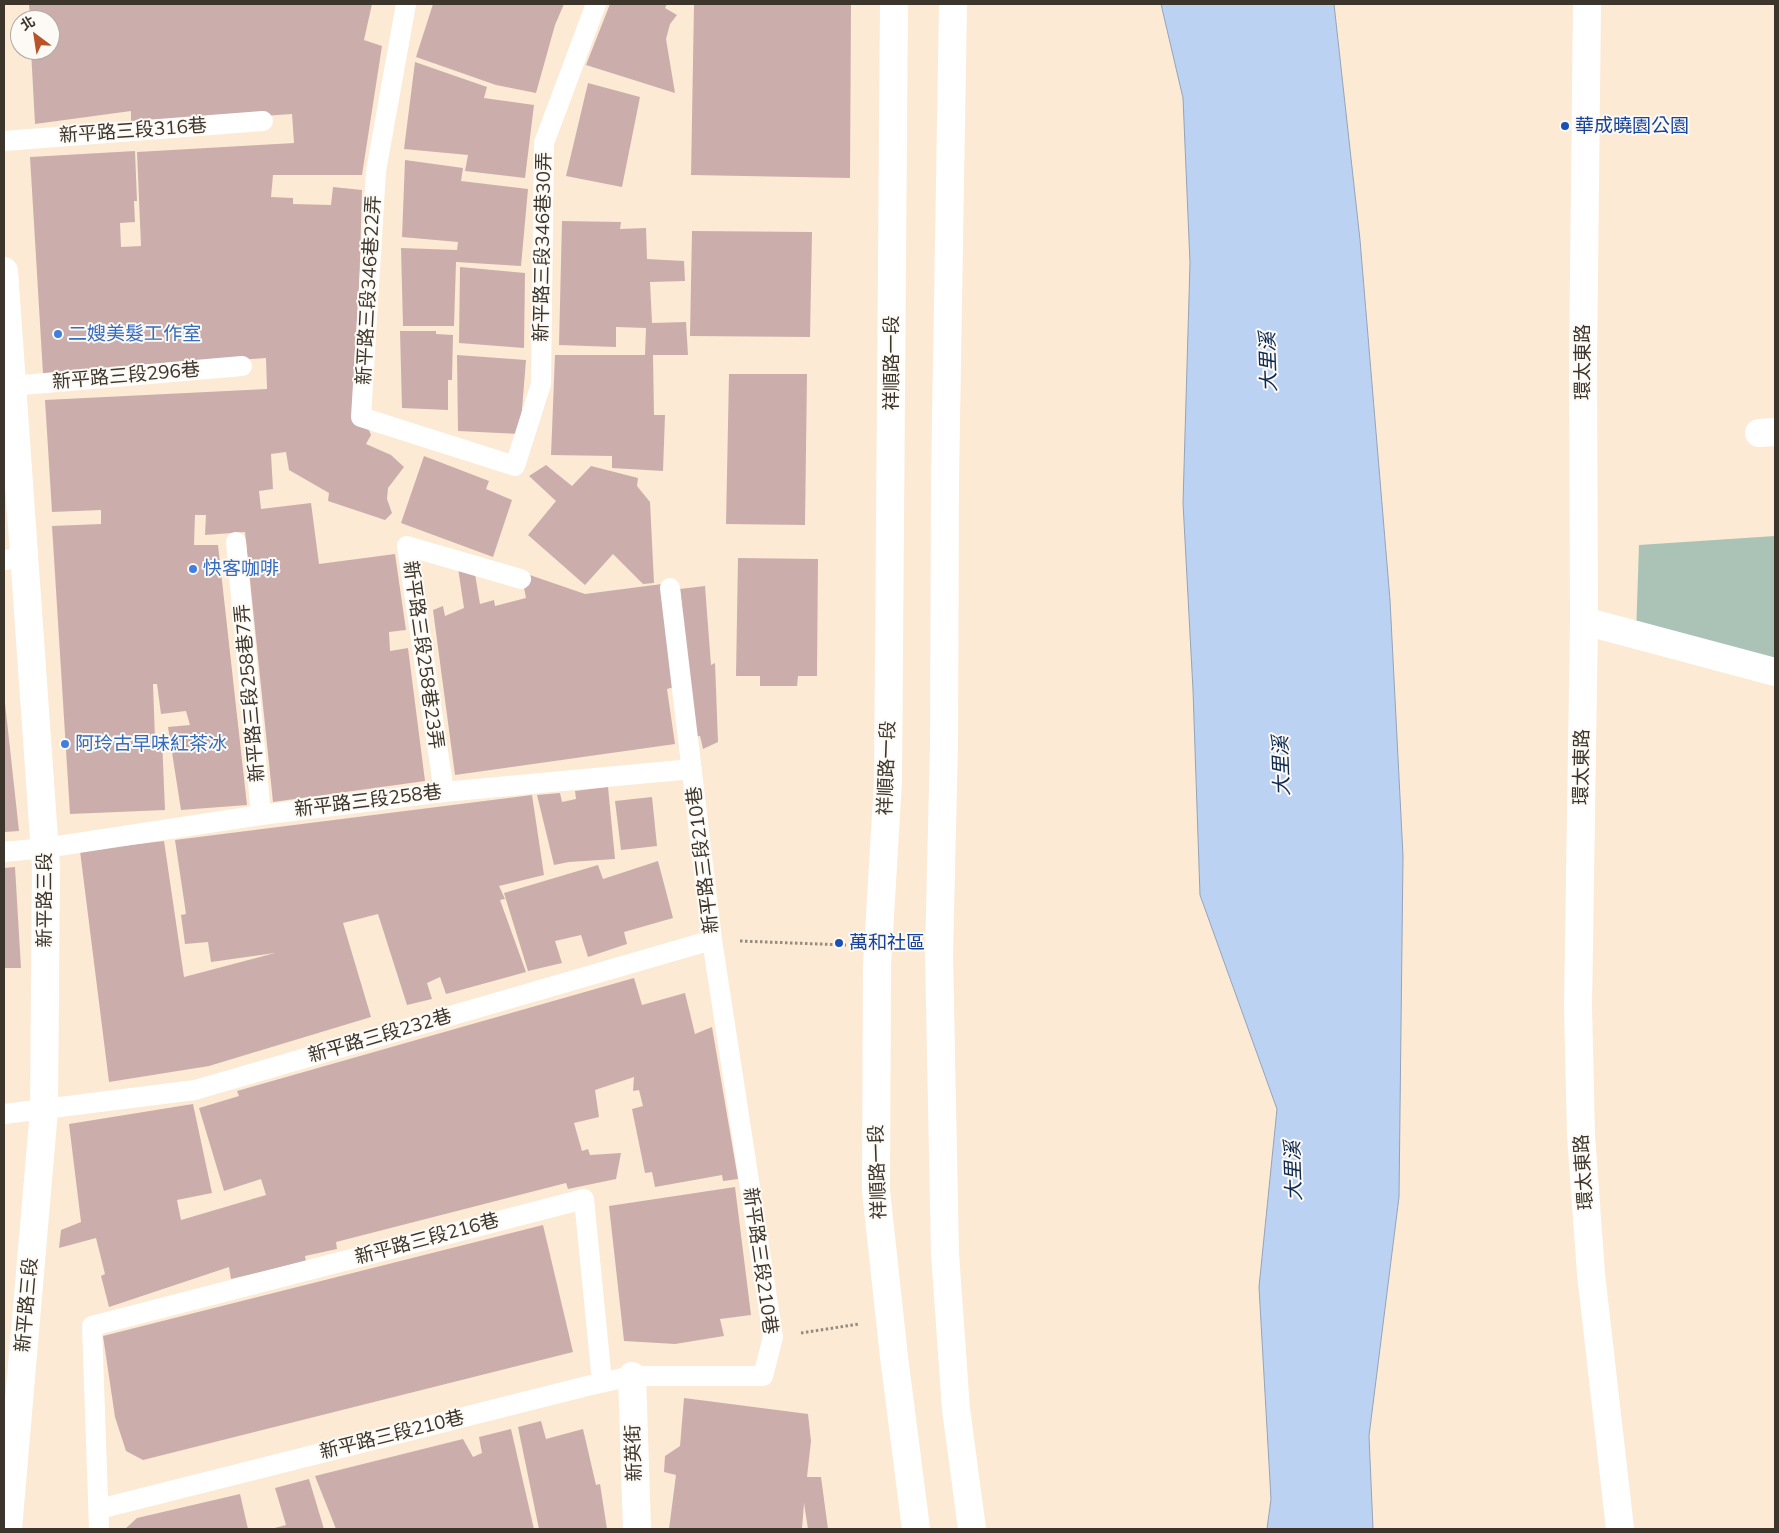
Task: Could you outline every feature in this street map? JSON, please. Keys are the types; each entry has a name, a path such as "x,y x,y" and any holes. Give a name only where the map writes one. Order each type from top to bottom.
{"street":[{"name":"祥順路一段","path":"894,4 888,781 877,966 876,1191 916,1529"},
{"path":"953,4 944,480 944,753 939,954 945,1254 956,1409 972,1529"},
{"name":"環太東路","path":"1587,4 1583,361 1584,621 1578,1006 1581,1135 1591,1274 1620,1529"},
{"name":"新平路三段","path":"4,271 6,333 11,386 14,559 46,867 44,1110 7,1522"},
{"path":"1584,621 1775,672"},
{"name":"新英街","path":"632,1376 637,1529"}],"lane":[{"name":"新平路三段346巷22弄","path":"406,4 376,171 361,417 515,466"},
{"name":"新平路三段346巷30弄","path":"515,466 541,384 544,143 596,4"},
{"name":"新平路三段316巷","path":"4,141 263,120"},
{"name":"新平路三段296巷","path":"11,386 242,366"},
{"name":"新平路三段258巷7弄","path":"236,542 261,815"},
{"name":"新平路三段258巷23弄","path":"444,792 407,546 521,579"},
{"name":"新平路三段210巷","path":"99,1509 602,1382 632,1376 763,1376 773,1337 712,940 670,588"},
{"name":"新平路三段258巷","path":"4,852 45,848 261,815 444,792 692,769"},
{"name":"新平路三段232巷","path":"4,1114 195,1090 712,940"},
{"name":"新平路三段216巷","path":"99,1509 92,1326 584,1199 602,1382"},
{"path":"98,1529 99,1509"}],"path":[{"path":"712,940 879,947"},
{"path":"773,1337 890,1320"}],"green space":[{"path":"1775,536 1775,674 1636,635 1639,545"}],"water":[{"name":"大里溪","path":"1161,4 1334,4 1360,240 1390,600 1403,856 1399,1197 1369,1436 1373,1529 1267,1529 1271,1499 1259,1287 1277,1109 1200,895 1193,690 1183,503 1190,263 1183,98"}],"building":[{"path":"29,4 372,4 364,40 382,46 362,175 273,175 271,197 293,198 293,204 331,205 333,187 362,190 356,399 371,435 366,444 391,455 404,467 388,488 387,499 392,513 385,520 328,501 329,493 289,470 286,452 271,454 273,489 259,491 261,509 311,503 319,564 395,554 406,630 389,632 390,651 408,648 425,781 273,802 245,532 205,535 206,515 195,515 194,545 218,545 247,805 181,810 168,727 190,725 186,711 161,714 157,684 153,684 155,739 162,739 165,810 70,814 52,526 101,524 101,510 52,512 45,400 267,389 266,358 43,374 30,157 135,151 137,201 134,201 135,222 120,223 121,247 141,246 137,152 294,143 292,114 131,125 131,111 35,124 32,60 60,60 60,10 29,10"},
{"path":"433,4 564,4 555,25 536,93 496,85 416,57"},
{"path":"610,4 667,4 665,8 677,15 670,24 666,39 675,93 586,65"},
{"path":"694,4 851,4 850,178 691,175"},
{"path":"415,62 487,87 484,98 534,105 525,178 465,171 468,155 404,149"},
{"path":"588,83 640,97 622,187 566,176"},
{"path":"405,160 463,168 461,181 528,189 521,266 456,262 454,326 403,326 401,248 457,250 458,242 402,237"},
{"path":"562,221 621,222 620,229 646,228 647,259 684,261 685,281 650,282 652,323 686,322 688,355 653,355 654,415 665,415 663,471 612,468 612,456 551,455 555,355 645,355 646,328 616,327 616,347 559,345"},
{"path":"692,231 812,232 810,337 690,336"},
{"path":"460,267 525,273 524,348 459,343"},
{"path":"400,331 436,331 436,334 453,335 452,380 448,380 448,410 402,408"},
{"path":"457,355 526,360 520,434 458,431"},
{"path":"729,374 807,374 805,525 726,524"},
{"path":"424,456 489,481 486,489 512,500 493,557 401,523"},
{"path":"546,465 572,486 591,466 638,478 637,486 650,502 654,583 643,584 613,554 585,585 528,535 556,501 529,476"},
{"path":"738,558 818,559 817,676 798,676 797,686 760,686 760,676 736,676"},
{"path":"458,568 475,574 480,604 494,600 495,606 526,598 521,572 585,594 662,584 674,687 667,689 675,744 455,775 433,610 443,606 445,616 464,608"},
{"path":"705,586 711,665 715,663 718,742 703,749 700,736 694,737 680,589"},
{"path":"4,703 19,831 4,832"},
{"path":"608,787 615,859 569,862 554,865 537,795 560,793 562,802 576,799 575,791"},
{"path":"532,795 544,875 499,886 505,899 500,900 526,972 446,994 440,977 427,983 432,999 407,1005 378,914 343,923 371,1017 209,1066 109,1082 80,851 164,841 184,977 275,953 211,962 208,942 185,944 181,915 186,914 175,840"},
{"path":"652,797 657,846 621,850 615,801"},
{"path":"658,861 673,918 624,932 627,944 588,957 581,935 555,941 562,963 528,971 504,893 598,865 603,879"},
{"path":"15,867 21,968 4,968 4,868"},
{"path":"634,978 642,1005 685,993 695,1034 712,1027 738,1179 723,1181 722,1175 655,1187 652,1172 645,1173 632,1109 643,1106 639,1090 633,1091 634,1077 595,1090 599,1117 574,1123 582,1151 588,1149 590,1155 621,1153 616,1179 568,1189 566,1183 336,1242 337,1249 305,1256 306,1261 231,1279 229,1267 109,1307 101,1276 105,1274 96,1238 59,1248 61,1230 81,1222 69,1124 193,1104 212,1193 177,1200 181,1220 266,1195 261,1179 224,1191 199,1108 239,1096 237,1091"},
{"path":"735,1187 751,1315 720,1319 724,1336 675,1344 624,1341 609,1206"},
{"path":"543,1225 573,1352 143,1460 126,1451 115,1417 103,1336"},
{"path":"684,1398 808,1414 811,1441 807,1477 821,1477 828,1529 808,1529 804,1503 802,1529 669,1529 676,1475 664,1472 665,1456 680,1446"},
{"path":"541,1421 546,1439 583,1429 596,1485 600,1484 607,1529 539,1529 518,1427"},
{"path":"511,1429 534,1529 336,1529 315,1476 463,1439 473,1457 482,1453 479,1437"},
{"path":"309,1479 324,1529 271,1529 286,1525 275,1488"},
{"path":"240,1494 248,1529 125,1529 137,1518"}],"place":[{"name":"華成曉園公園","path":"1565,126"},
{"name":"二嫂美髮工作室","path":"58,334"},
{"name":"快客咖啡","path":"193,569"},
{"name":"阿玲古早味紅茶冰","path":"65,744"},
{"name":"萬和社區","path":"839,943"}]}
